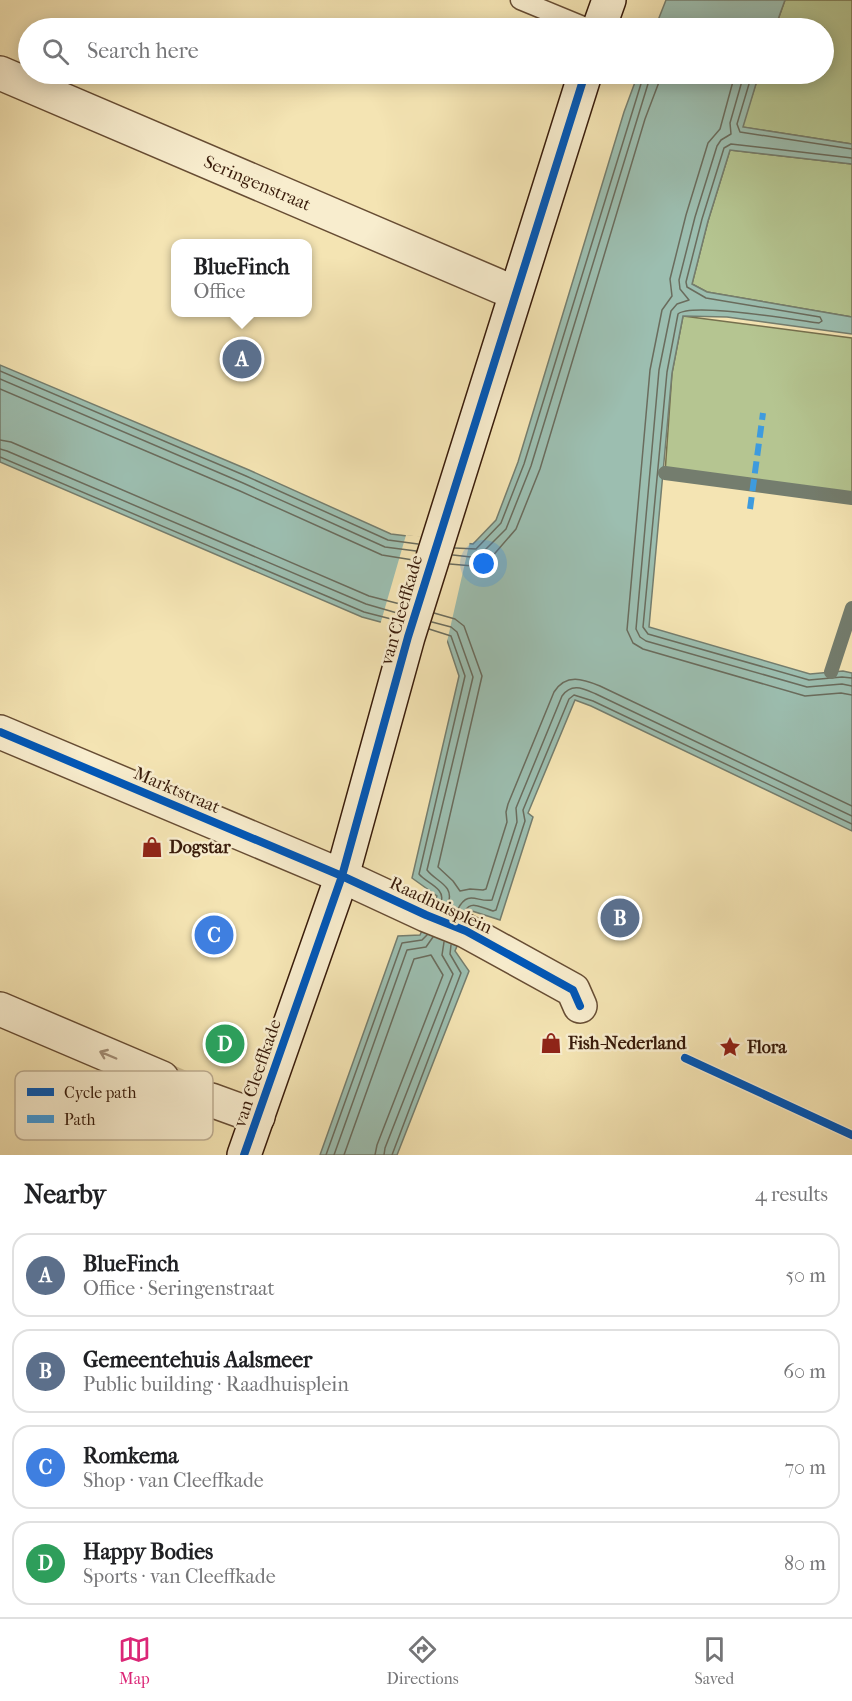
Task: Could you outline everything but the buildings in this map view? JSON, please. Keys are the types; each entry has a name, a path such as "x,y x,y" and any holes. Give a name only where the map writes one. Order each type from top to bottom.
{"street":[{"path":"603,18 609,0"},
{"name":"Seringenstraat","path":"0,74 18,82"},
{"name":"Seringenstraat","path":"24,84 515,293"},
{"name":"van Cleeffkade","path":"244,1155 342,876 438,537 515,293 544,211 582,84"},
{"name":"Marktstraat","path":"0,732 342,876"},
{"name":"Raadhuisplein","path":"342,876 466,931 573,990 580,1006"},
{"path":"0,1009 146,1071"},
{"path":"213,1101 258,1117"}],"lane":[{"path":"520,0 564,18"}],"green space":[{"path":"785,0 852,0 852,144 742,127 756,84 834,84 834,18 779,18"},
{"path":"730,150 852,164 852,317 707,292 692,284"},
{"path":"683,316 852,338 852,495 665,473 672,373"}],"water":[{"path":"666,0 785,0 779,18 659,18"},
{"path":"634,84 756,84 743,127 852,144 852,164 730,150 692,284 707,292 852,317 852,334 727,317 683,316 672,373 649,627 810,674 843,671 852,673 852,831 575,700 528,813 533,817 500,920 472,911 455,951 469,971 397,1155 320,1155 398,936 420,935 437,896 412,878 459,676 447,640 362,617 0,462 0,365 249,470 391,534 473,544 496,520 518,462"}],"pier":[{"path":"406,535 470,541 446,646 444,642 380,625"}],"waterway":[{"path":"665,473 852,498"},
{"path":"831,672 852,608"}],"marked path":[{"path":"750,509 763,413"}],"cycle path":[{"path":"244,1155 342,876 408,637 582,84"},
{"path":"0,732 342,876 466,931 573,990 580,1006"},
{"path":"685,1058 852,1135"}],"place":[{"name":"BlueFinch","path":"242,359"},
{"name":"Dogstar","path":"152,847"},
{"name":"Gemeentehuis Aalsmeer","path":"620,918"},
{"name":"Romkema","path":"214,935"},
{"name":"Fish-Nederland","path":"551,1043"},
{"name":"Happy Bodies","path":"225,1044"},
{"name":"Flora","path":"730,1047"}]}
